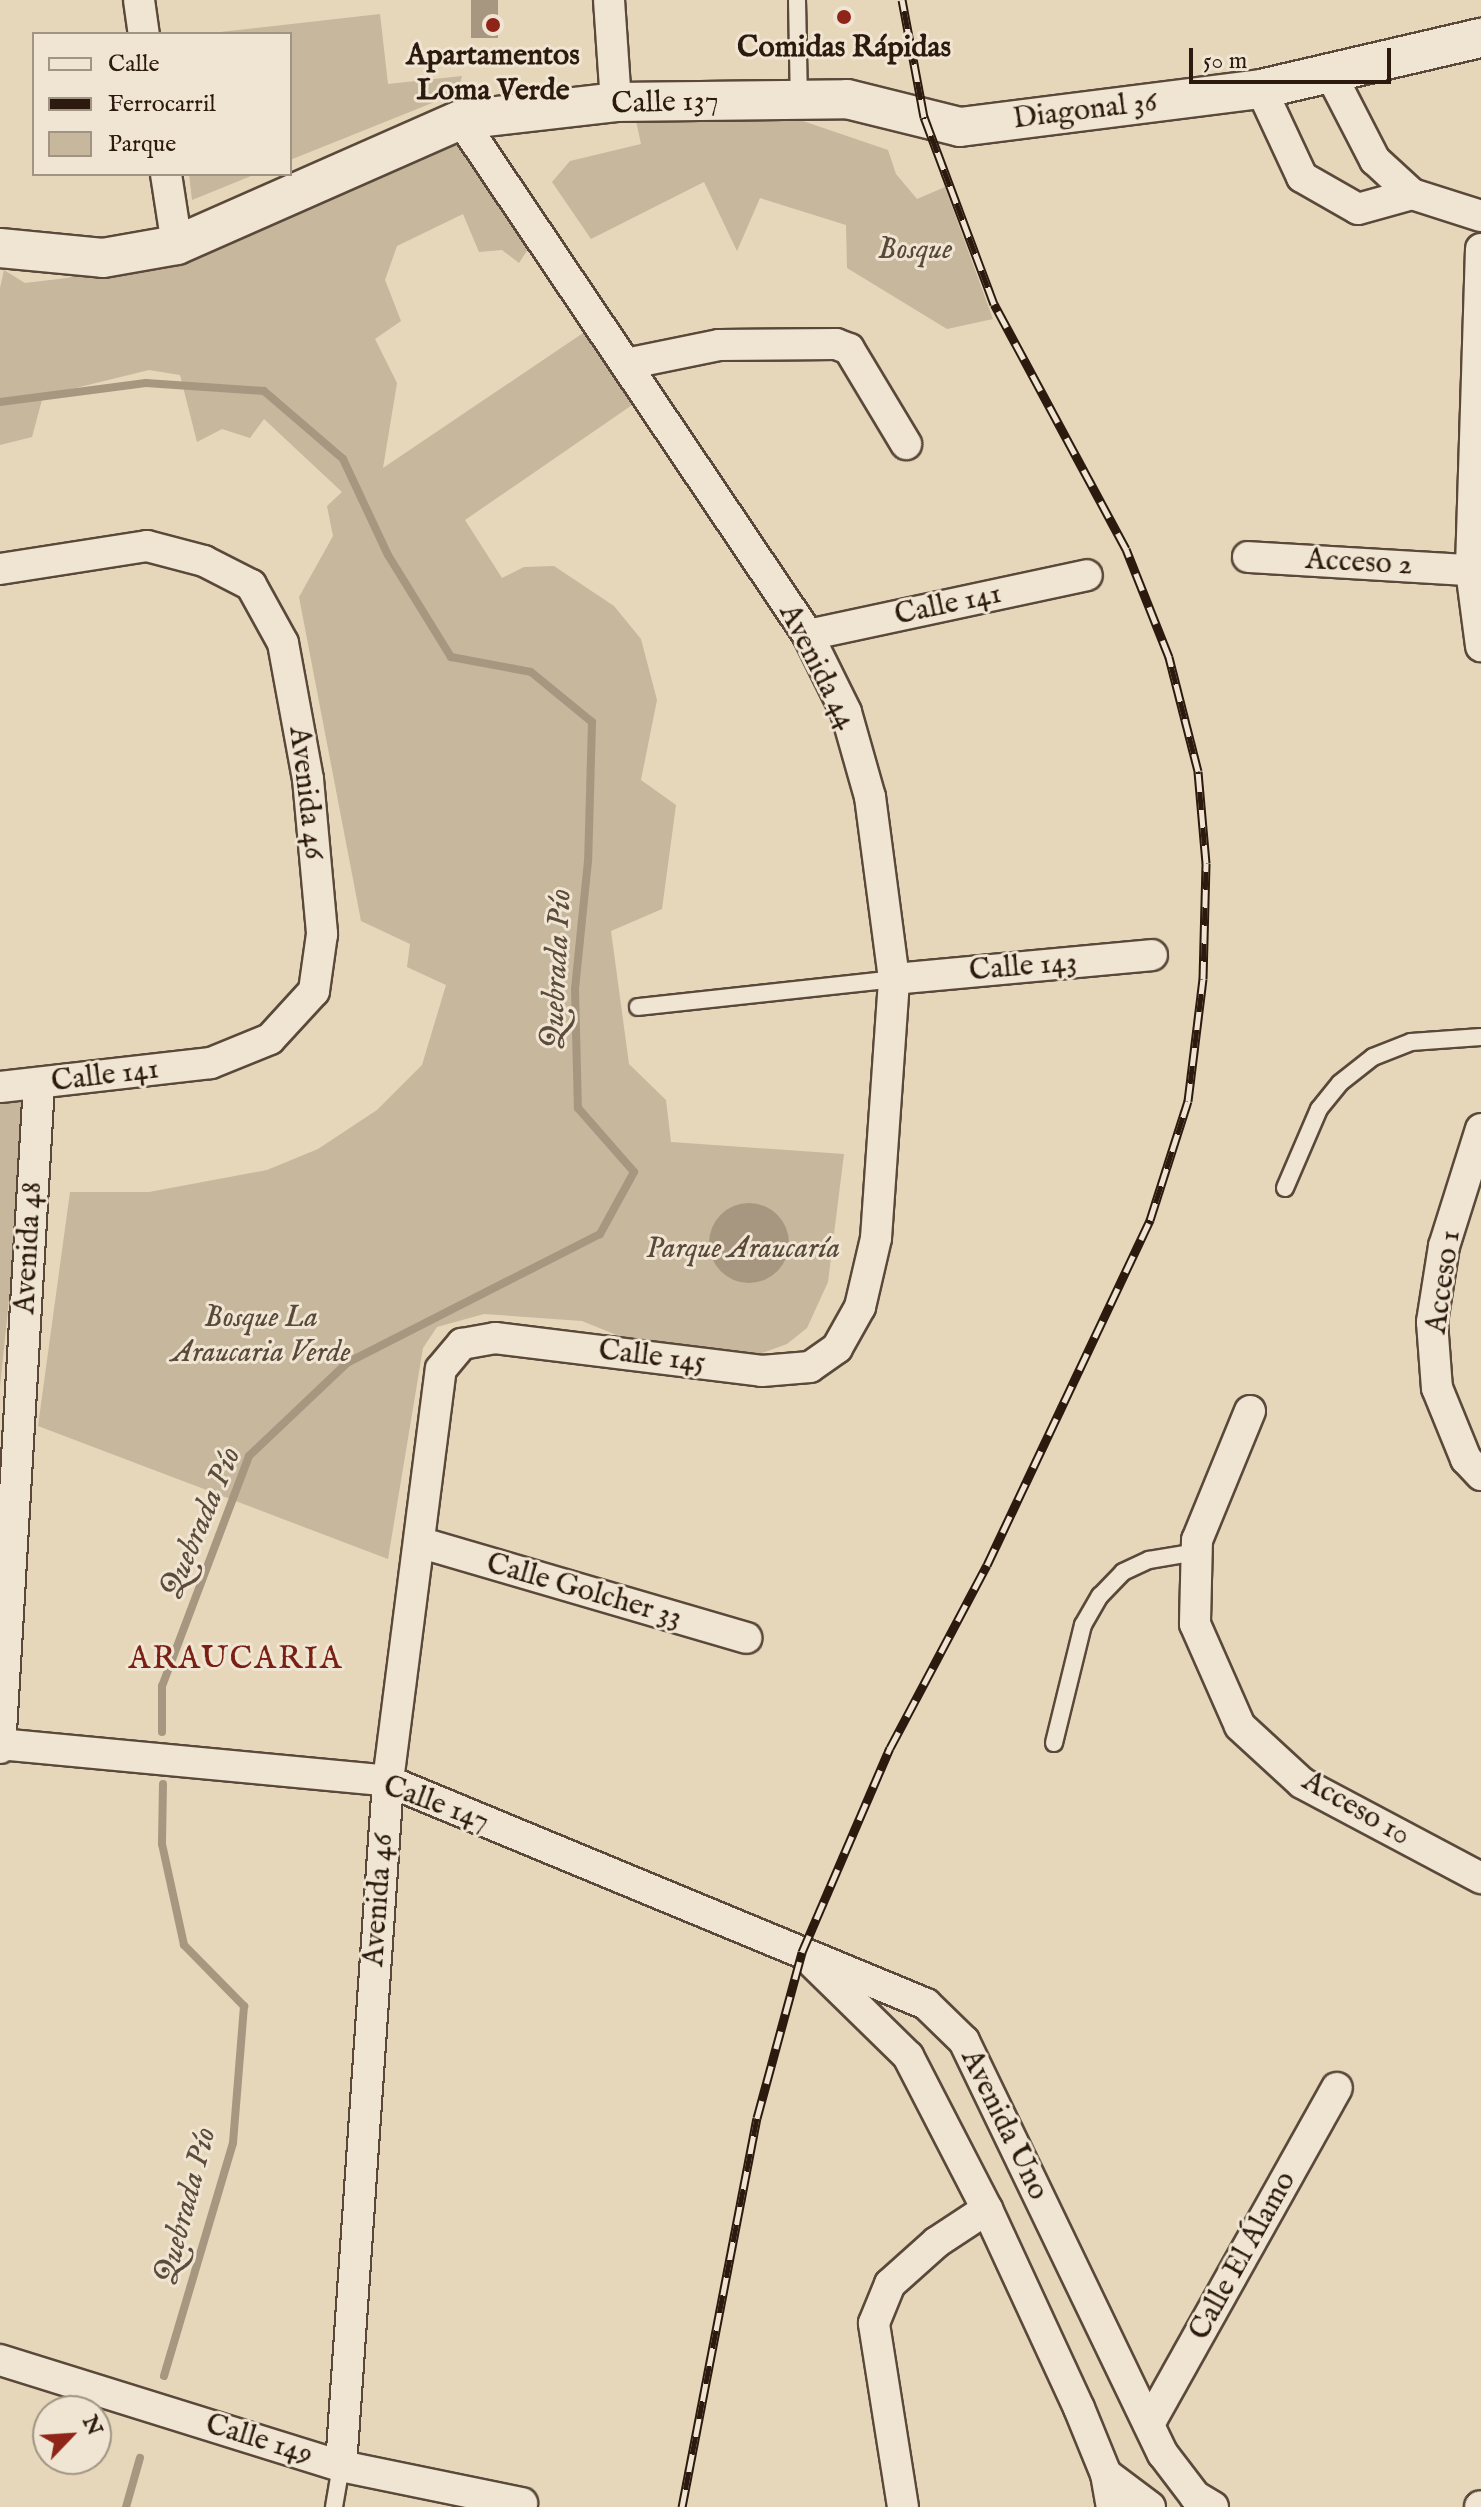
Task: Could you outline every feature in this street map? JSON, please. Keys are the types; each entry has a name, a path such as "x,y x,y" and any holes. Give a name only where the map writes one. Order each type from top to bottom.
{"street":[{"path":"139,0 144,32"},
{"path":"609,0 616,102"},
{"name":"Diagonal 36","path":"924,117 960,127 1261,89 1481,38"},
{"path":"1330,73 1375,160 1412,194 1481,216"},
{"path":"1261,89 1302,177 1358,209 1412,194"},
{"name":"Calle 137","path":"0,248 103,258 177,245 461,120 616,102 847,99 924,117"},
{"name":"Avenida 44","path":"461,120 808,635 846,712 870,797 894,979 876,1238 860,1307 837,1348"},
{"path":"166,176 177,245"},
{"path":"1481,249 1476,570 1481,646"},
{"path":"626,364 719,345 836,344 849,349 906,444"},
{"name":"Avenida 46","path":"0,569 147,546 204,561 251,585 283,643 308,779 322,934 314,991 270,1039 211,1063"},
{"name":"Acceso 2","path":"1248,557 1476,570"},
{"name":"Calle 141","path":"808,635 1087,575"},
{"name":"Calle 143","path":"894,979 1152,955"},
{"name":"Calle 141","path":"0,1087 211,1063"},
{"name":"Avenida 48","path":"0,1746 39,1084"},
{"name":"Acceso 1","path":"1481,1129 1444,1246 1432,1322 1437,1388 1466,1459 1481,1475"},
{"name":"Calle 145","path":"462,1344 495,1338 762,1371 810,1367 837,1348"},
{"name":"Avenida 46","path":"341,2466 388,1781 422,1543 441,1369 462,1344"},
{"name":"Acceso 10","path":"1250,1411 1197,1540 1195,1624 1240,1726 1302,1783 1481,1878"},
{"name":"Calle Golcher 33","path":"422,1543 746,1638"},
{"name":"Calle 147","path":"0,1746 388,1781 802,1952"},
{"name":"Avenida Uno","path":"802,1952 908,2056 987,2209 1106,2474 1112,2507"},
{"name":"Avenida Uno","path":"802,1952 926,2004 964,2041 1186,2504"},
{"name":"Calle El Álamo","path":"1149,2424 1337,2088"},
{"path":"903,2507 874,2323 890,2284 937,2242 987,2209"},
{"name":"Calle 149","path":"0,2360 341,2466 522,2503"},
{"path":"1106,2474 1150,2507"}],"lane":[{"path":"797,0 799,100"},
{"path":"638,1007 894,979"},
{"path":"1285,1188 1319,1109 1340,1083 1373,1057 1411,1042 1481,1037"},
{"path":"1054,1743 1083,1625 1100,1596 1123,1572 1149,1560 1197,1552"},
{"path":"334,2507 341,2466"}],"green space":[{"path":"380,14 388,84 462,76 457,93 292,159 292,32 220,32"},
{"name":"Bosque","path":"799,100 803,121 888,150 896,174 917,199 945,187 993,319 947,329 847,268 846,225 760,198 737,251 704,182 591,239 552,182 570,161 641,144 633,107"},
{"name":"Bosque La Araucaria Verde","path":"453,123 530,246 519,263 502,250 479,252 463,214 397,246 385,280 401,321 375,339 397,383 383,468 586,331 635,403 465,520 502,578 524,567 554,566 614,606 641,639 657,700 641,780 676,805 662,909 611,931 629,1064 666,1100 671,1142 844,1154 828,1282 807,1328 787,1344 748,1358 639,1344 582,1321 484,1314 437,1327 423,1348 388,1559 38,1426 70,1192 149,1192 267,1170 318,1149 377,1110 422,1065 446,985 407,967 410,944 361,921 299,597 333,536 327,506 342,492 264,419 250,438 222,429 197,442 180,375 149,370 43,396 32,437 0,445 0,288 4,270 25,283 67,278 177,245"},
{"path":"189,176 251,176 192,200"},
{"path":"30,1095 0,1387 0,1097"}],"shaded area":[{"path":"471,0 498,0 498,38 471,38"},
{"path":"749,1203 764,1206 777,1215 786,1228 789,1243 786,1258 777,1271 764,1280 749,1283 734,1280 721,1271 712,1258 709,1243 712,1228 721,1215 734,1206"}],"waterway":[{"name":"Quebrada Pío","path":"0,402 146,383 264,391 343,459 388,555 451,657 531,672 592,722 588,861 575,989 578,1108 634,1172 600,1234 347,1363 249,1456 162,1686 162,1732"},
{"name":"Quebrada Pío","path":"163,1784 162,1844 184,1945 244,2006 233,2143 164,2376"},
{"name":"Quebrada Pío","path":"126,2507 140,2458"}],"railway":[{"path":"682,2507 757,2118 802,1952 890,1748 987,1565 1150,1220 1188,1101 1203,979 1206,863 1198,771 1169,657 1126,549 994,304 924,117 902,0"}],"place":[{"name":"Comidas Rápidas","path":"844,17"},
{"name":"Apartamentos Loma Verde","path":"493,25"}],"district":[{"name":"ARAUCARIA","path":"236,1660"}],"park label":[{"name":"Parque Araucaría","path":"743,1249"}]}
